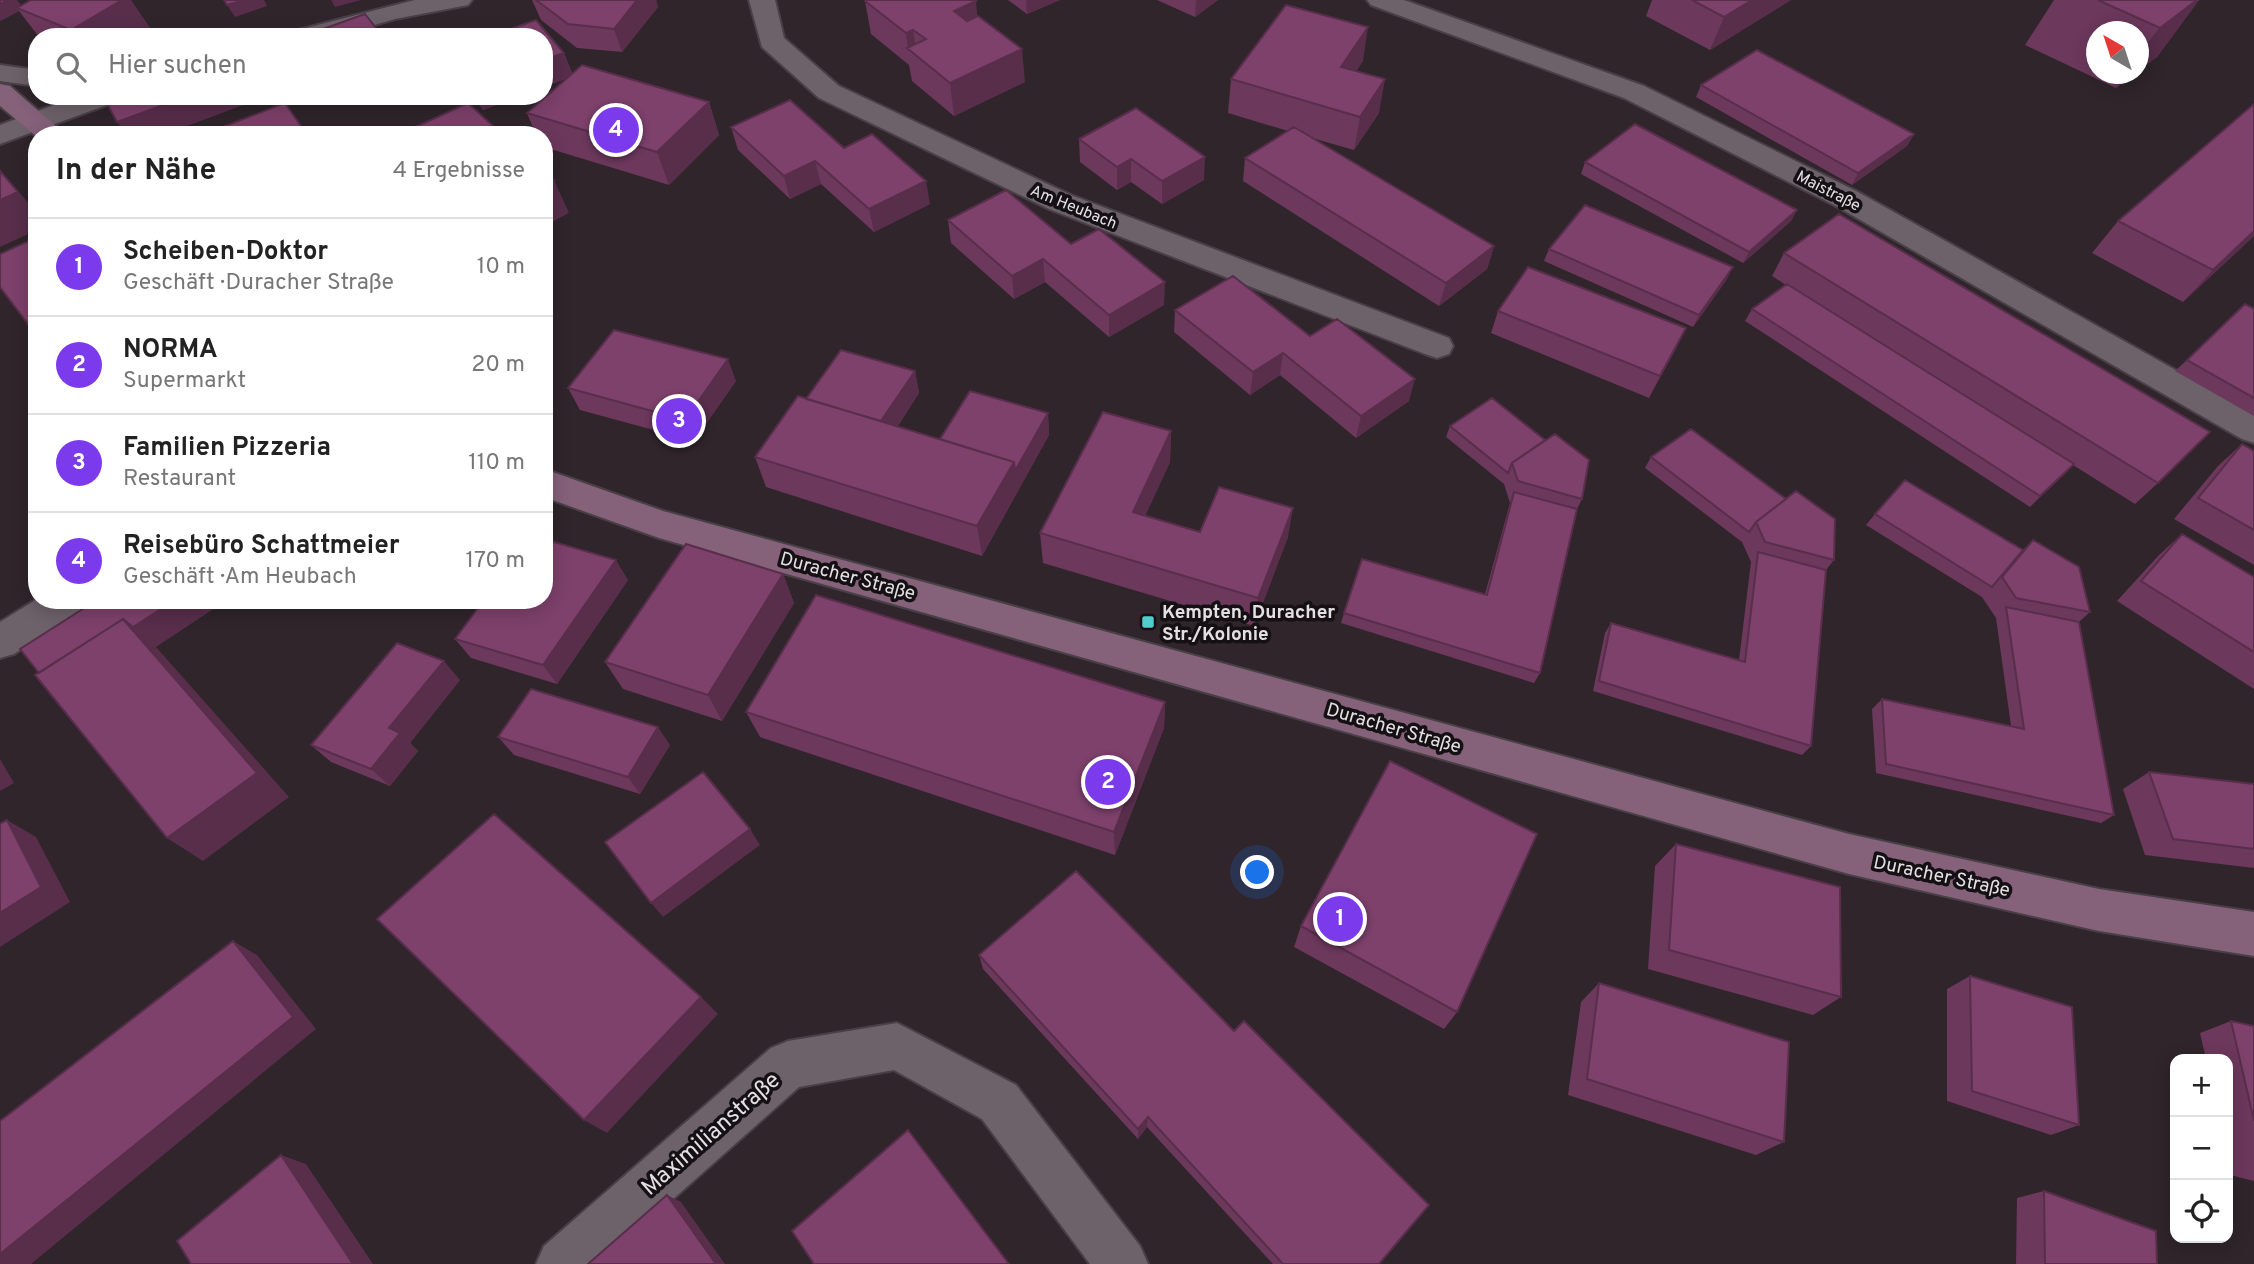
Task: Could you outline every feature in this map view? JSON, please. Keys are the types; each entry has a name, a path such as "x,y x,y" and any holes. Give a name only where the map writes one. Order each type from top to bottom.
{"main road":[{"path":"0,92 43,126"},
{"name":"Duracher Straße","path":"553,486 659,524 1849,854 2099,910 2254,934"}],"street":[{"path":"335,28 392,12 458,0"},
{"name":"Am Heubach","path":"762,0 771,41 829,92 1060,202 1437,346"},
{"name":"Maistraße","path":"1380,0 1634,92 1847,199 2254,430"},
{"path":"0,73 28,77"},
{"path":"46,126 87,105"},
{"path":"0,135 28,130"},
{"path":"0,642 53,609"},
{"name":"Maximilianstraße","path":"562,1264 788,1065 897,1045 999,1102 1122,1264"}],"building":[{"path":"31,0 122,0 74,28 66,28 17,8"},
{"path":"224,0 244,0 227,5"},
{"path":"536,0 637,0 614,29 568,24"},
{"path":"866,0 974,0 976,1 954,11 967,21 978,16 1022,49 950,83 907,48 926,39 913,30 906,33"},
{"path":"1692,0 1752,0 1724,17"},
{"path":"2098,0 2197,0 2160,28"},
{"path":"1286,5 1368,27 1341,67 1385,79 1360,117 1231,79"},
{"path":"365,14 376,28 326,28"},
{"path":"536,20 543,28 513,28"},
{"path":"553,40 564,53 553,57"},
{"path":"1757,50 1914,134 1858,173 1701,85"},
{"path":"582,65 709,102 657,152 527,113 536,105 553,105 553,90"},
{"path":"790,100 844,148 872,134 926,181 869,209 815,161 784,176 731,127"},
{"path":"2254,104 2254,231 2213,270 2118,221"},
{"path":"108,105 163,105 117,122"},
{"path":"280,105 286,105 301,126 225,126"},
{"path":"464,105 470,105 493,126 418,126"},
{"path":"1136,108 1205,157 1162,181 1131,159 1117,167 1079,139"},
{"path":"1635,124 1797,210 1749,252 1585,162"},
{"path":"1294,127 1494,246 1446,283 1245,158"},
{"path":"0,171 18,192 0,200"},
{"path":"1006,190 1071,244 1099,229 1165,282 1109,315 1043,259 1012,276 948,220"},
{"path":"1585,205 1733,267 1699,315 1549,249"},
{"path":"1839,214 2210,432 2158,483 1784,253"},
{"path":"28,241 28,324 0,287 0,254"},
{"path":"1528,267 1686,328 1660,376 1498,311"},
{"path":"1233,276 1310,336 1337,319 1415,379 1361,416 1283,353 1253,372 1175,310"},
{"path":"1787,284 2074,464 2040,496 1752,309"},
{"path":"2245,304 2254,309 2254,398 2187,360"},
{"path":"614,330 728,359 685,420 568,388"},
{"path":"841,350 915,371 881,421 806,399"},
{"path":"970,391 1048,413 1015,471 1014,462 940,439"},
{"path":"798,396 1014,462 977,526 755,457"},
{"path":"1492,398 1545,440 1512,463 1508,473 1450,426"},
{"path":"1103,412 1171,431 1133,512 1200,532 1219,487 1293,508 1258,598 1040,533"},
{"path":"1691,429 1786,499 1756,522 1749,532 1651,457"},
{"path":"1555,434 1589,460 1582,499 1518,481 1512,463"},
{"path":"2242,444 2254,451 2254,530 2198,498"},
{"path":"1905,480 2023,550 1992,587 1875,514"},
{"path":"1796,491 1835,519 1834,560 1765,542 1756,522"},
{"path":"1514,492 1577,509 1540,673 1344,613 1362,559 1487,595"},
{"path":"2182,534 2254,577 2254,652 2141,581"},
{"path":"2033,540 2079,567 2090,612 2016,598 2002,577"},
{"path":"553,542 616,560 543,665 455,639 477,609 553,609"},
{"path":"686,544 783,574 708,695 605,662"},
{"path":"1758,552 1826,570 1811,746 1599,681 1611,623 1745,662"},
{"path":"816,595 1165,702 1114,832 746,712"},
{"path":"2006,607 2079,622 2114,815 1886,764 1882,699 2024,729"},
{"path":"83,609 161,609 133,627 123,619 39,673 20,649"},
{"path":"123,619 257,773 167,838 35,675"},
{"path":"397,643 444,661 389,728 400,733 371,769 311,745"},
{"path":"531,689 658,727 628,777 498,737"},
{"path":"1390,761 1537,834 1457,1012 1301,926"},
{"path":"703,772 750,829 651,903 605,842"},
{"path":"2149,772 2254,784 2254,849 2173,839"},
{"path":"494,814 701,997 584,1120 377,919"},
{"path":"7,820 41,887 0,913 0,824"},
{"path":"1676,844 1840,887 1841,997 1669,950"},
{"path":"1076,871 1234,1031 1244,1021 1429,1205 1379,1264 1283,1264 1148,1117 1138,1129 979,955"},
{"path":"233,941 293,1017 0,1254 0,1121"},
{"path":"1970,976 2072,1007 2079,1125 1972,1091"},
{"path":"1599,983 1789,1042 1784,1142 1587,1079"},
{"path":"2231,1021 2254,1026 2254,1121"},
{"path":"908,1130 1009,1264 814,1264 792,1231"},
{"path":"281,1155 353,1264 191,1264 177,1241"},
{"path":"2044,1191 2156,1231 2157,1264 2045,1264"},
{"path":"667,1195 716,1264 588,1264"}],"place":[{"name":"Reisebüro Schattmeier","path":"616,130"},
{"name":"Familien Pizzeria","path":"679,421"},
{"name":"Kempten, Duracher Str./Kolonie","path":"1148,622"},
{"name":"NORMA","path":"1108,782"},
{"name":"Scheiben-Doktor","path":"1340,919"}]}
